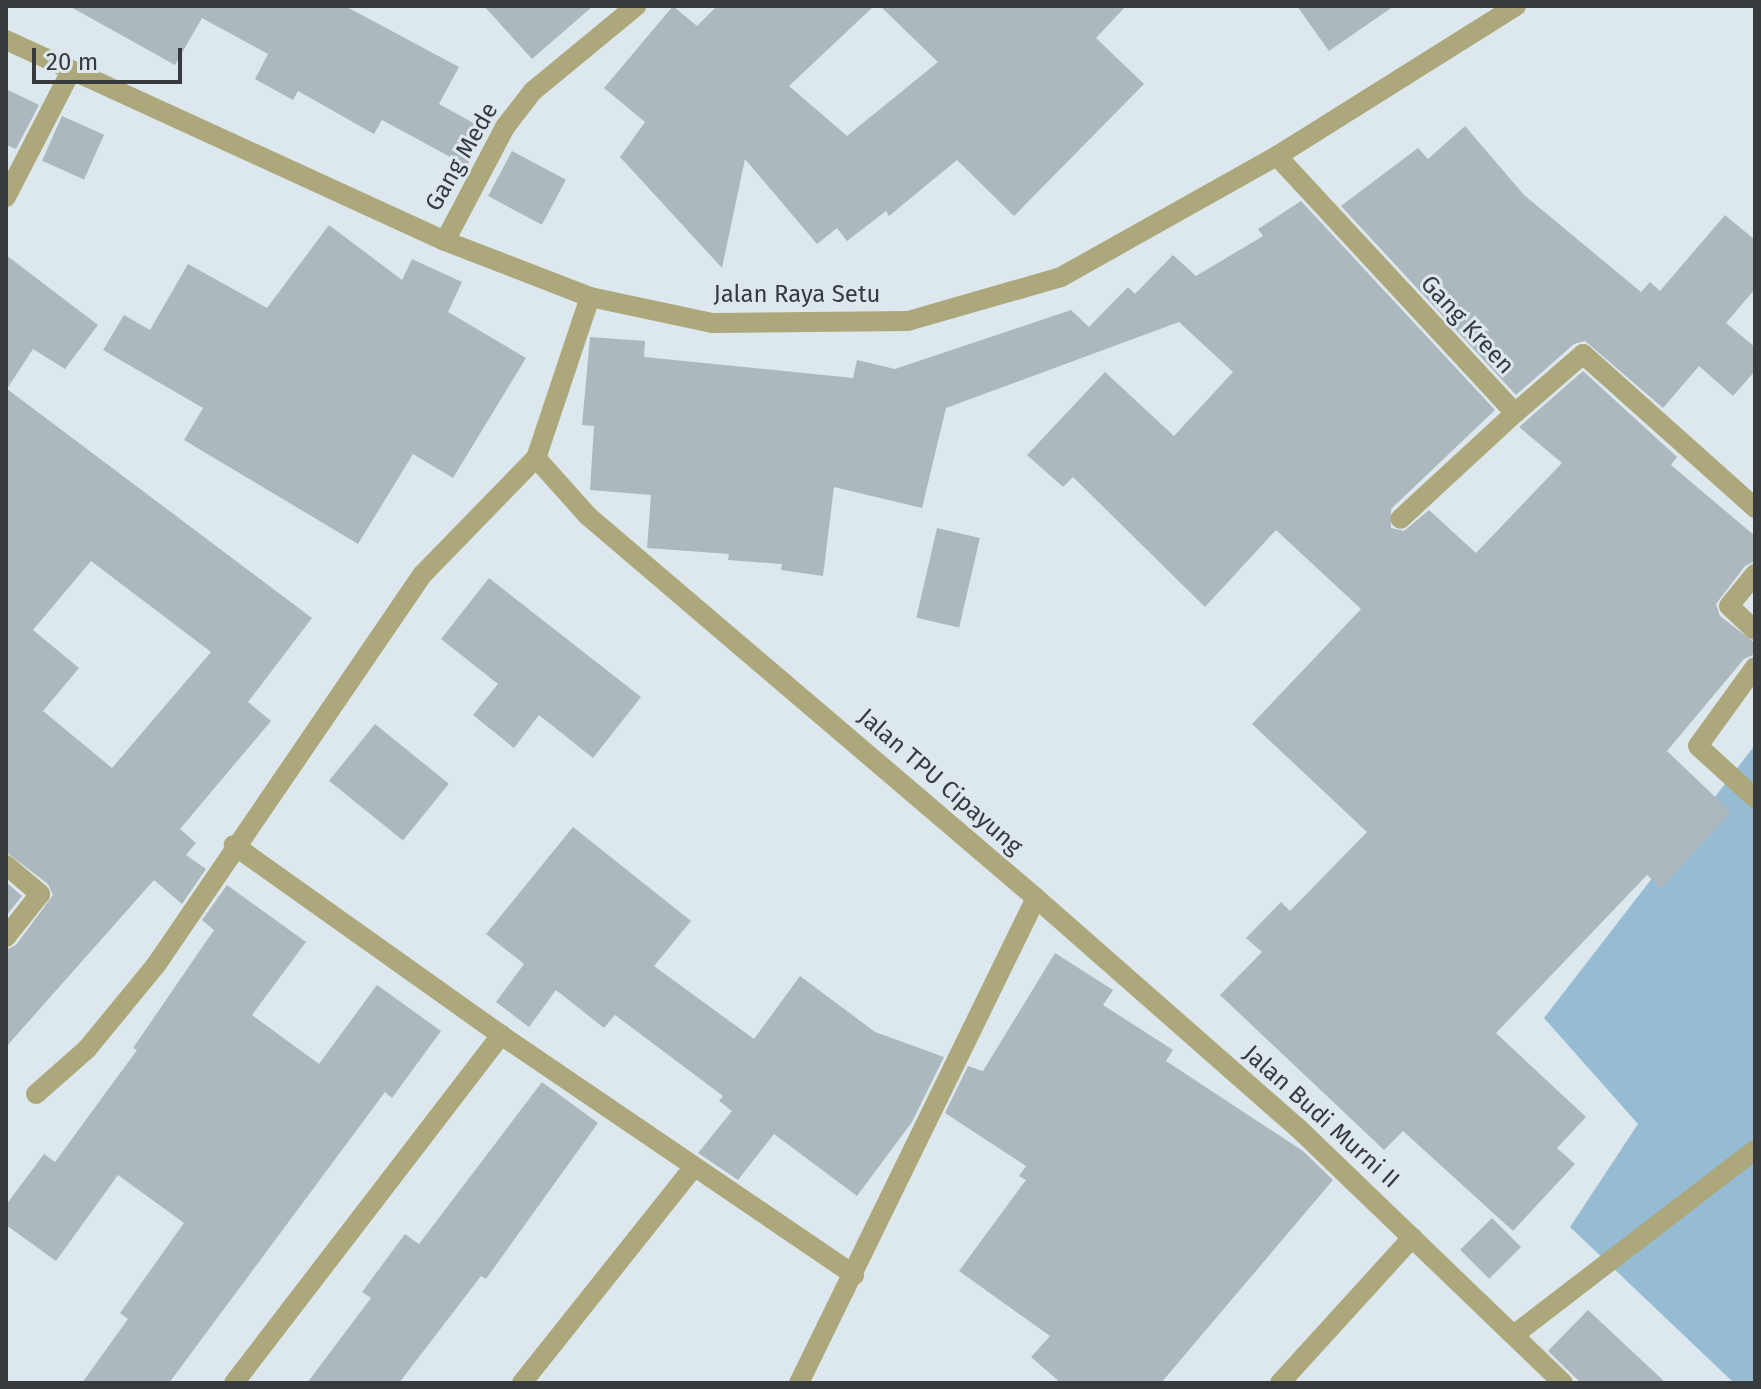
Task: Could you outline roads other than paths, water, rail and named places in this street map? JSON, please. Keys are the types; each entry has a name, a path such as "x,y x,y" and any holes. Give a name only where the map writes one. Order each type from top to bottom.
{"street":[{"name":"Gang Mede","path":"445,241 505,127 533,91 636,6"},
{"name":"Jalan Raya Setu","path":"6,40 70,73 445,241 590,297 712,323 908,321 1061,277 1277,156 1516,6"},
{"path":"6,197 70,73"},
{"name":"Gang Kreen","path":"1277,156 1515,413"},
{"path":"36,1094 87,1049 156,965 234,845 423,574 536,458 590,297"},
{"path":"1400,519 1583,354 1755,508"},
{"name":"Jalan TPU Cipayung","path":"536,458 588,516 1036,898"},
{"path":"1755,574 1729,606 1755,630"},
{"path":"1755,667 1698,746 1755,798"},
{"path":"234,845 501,1035 854,1275"},
{"path":"6,865 40,894 39,901 6,937"},
{"path":"799,1383 1036,898"},
{"name":"Jalan Budi Murni II","path":"1036,898 1298,1128 1563,1383"},
{"path":"234,1383 501,1035"},
{"path":"1515,1334 1755,1150"},
{"path":"522,1383 694,1167"},
{"path":"1280,1383 1413,1237"}]}
